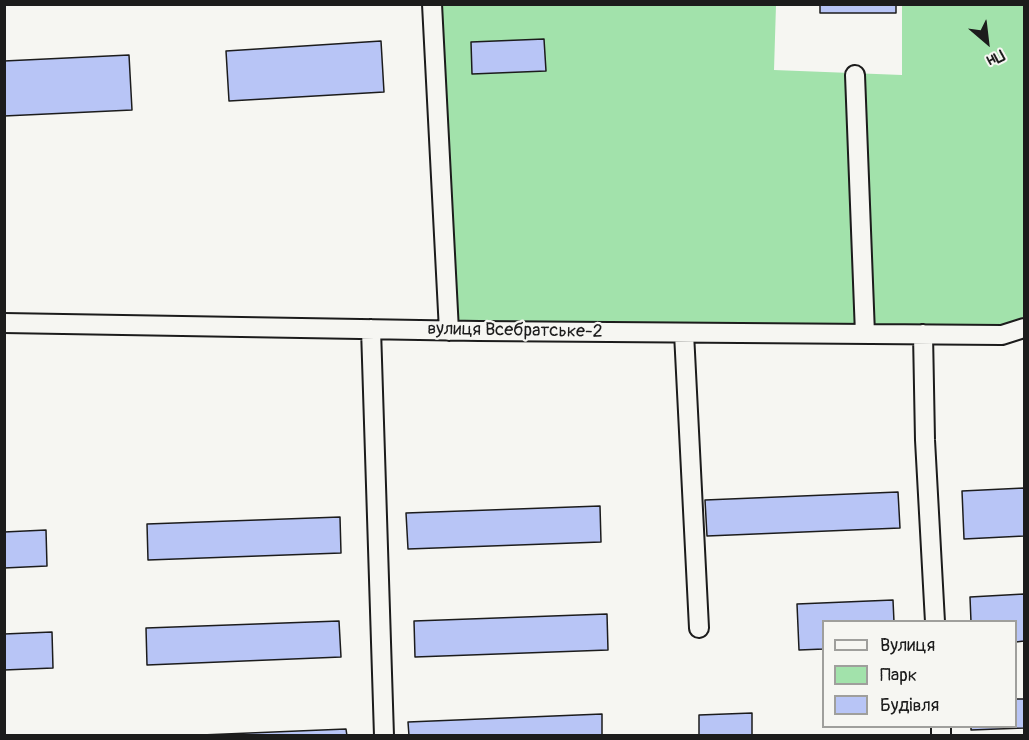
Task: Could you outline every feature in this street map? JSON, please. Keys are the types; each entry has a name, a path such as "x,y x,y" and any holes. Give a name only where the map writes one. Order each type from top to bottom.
{"street":[{"path":"432,4 449,331"},
{"path":"855,75 865,334"},
{"name":"вулиця Всебратське-2","path":"4,323 449,331 1002,335 1024,329"},
{"path":"371,329 384,735"},
{"path":"684,333 699,628"},
{"path":"923,334 924,440 935,620"}],"green space":[{"path":"432,5 776,5 774,70 902,75 902,5 1024,5 1024,328 449,331","holes":["544,39 546,71 473,74 471,42"]}],"building":[{"path":"820,4 896,4 896,13 820,13"},
{"path":"544,39 546,71 472,74 471,42"},
{"path":"381,41 384,92 229,101 226,51"},
{"path":"129,55 132,110 4,116 4,61"},
{"path":"1024,488 1024,536 964,539 962,491"},
{"path":"898,492 900,528 707,536 705,500"},
{"path":"600,506 601,542 408,549 406,513"},
{"path":"340,517 341,553 148,560 147,524"},
{"path":"46,530 47,566 4,568 4,532"},
{"path":"1024,594 1024,641 1017,642 1017,620 971,620 970,597"},
{"path":"893,600 894,620 822,620 822,649 799,650 797,604"},
{"path":"607,614 608,650 415,657 414,621"},
{"path":"339,621 341,657 147,665 146,628"},
{"path":"52,632 53,668 4,670 4,634"},
{"path":"1017,699 1024,699 1024,728 971,730 971,728 1017,728"},
{"path":"752,713 752,736 699,736 699,715"},
{"path":"602,714 602,736 409,736 408,722"},
{"path":"346,729 347,736 177,736"}]}
